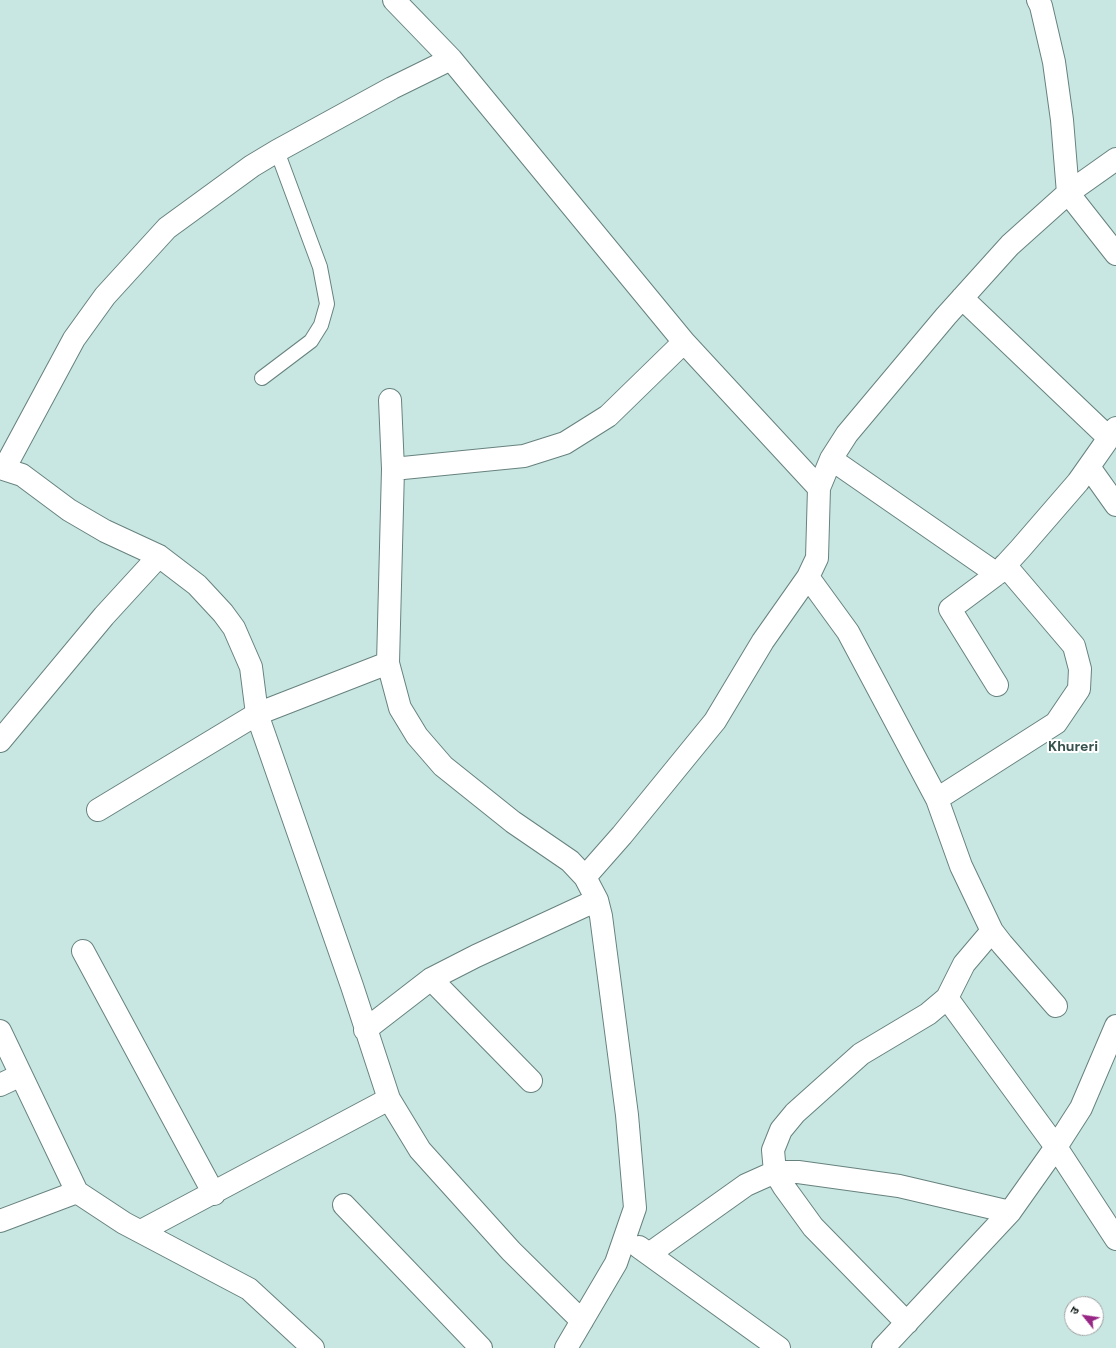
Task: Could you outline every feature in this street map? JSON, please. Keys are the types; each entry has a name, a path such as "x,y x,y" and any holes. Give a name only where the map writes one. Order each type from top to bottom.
{"street":[{"path":"394,0 451,59 684,342 819,488"},
{"path":"1038,0 1041,6 1054,62 1062,120 1068,193 1116,254"},
{"path":"451,59 379,94 277,151 252,166 167,228 105,296 74,339 2,469 22,475 33,481 69,510 105,531 159,556 197,585 223,613 234,628 251,667 257,714 352,986 365,1030 389,1099 420,1150 511,1251 582,1321"},
{"path":"585,877 622,835 715,721 763,641 808,577 817,558 819,488 831,459 847,434 962,298 1010,245 1068,193 1116,159"},
{"path":"962,298 1113,433 1078,482 1001,570 950,609 997,685"},
{"path":"393,469 524,456 565,443 608,416 684,342"},
{"path":"390,400 393,469 388,663 400,708 417,736 443,766 512,822 570,861 585,877 597,900 601,916 628,1123 635,1208 616,1263 566,1348"},
{"path":"831,459 1001,570 1074,646 1080,669 1079,689 1056,723 937,799"},
{"path":"1089,467 1116,505"},
{"path":"0,741 104,616 159,556"},
{"path":"808,577 848,632 937,799 961,866 992,931 1056,1006"},
{"path":"98,810 257,714 388,663"},
{"path":"365,1030 432,979 476,956 597,900"},
{"path":"907,1323 813,1227 775,1172 773,1150 781,1130 795,1113 861,1054 928,1014 947,998 964,964 992,931"},
{"path":"83,951 214,1194"},
{"path":"432,979 531,1080"},
{"path":"947,998 1056,1147 1116,1239"},
{"path":"883,1348 1010,1212 1056,1147 1081,1108 1116,1026"},
{"path":"0,1031 77,1192 96,1206 250,1289 313,1348"},
{"path":"0,1085 21,1075"},
{"path":"141,1231 214,1194 389,1099"},
{"path":"650,1254 746,1185 775,1172 798,1172 899,1186 1010,1212"},
{"path":"0,1222 77,1192"},
{"path":"344,1205 481,1348"},
{"path":"625,1237 779,1348"}],"lane":[{"path":"262,378 311,341 321,325 327,304 320,267 277,151"}],"district":[{"name":"Khureri","path":"1073,747"}]}
